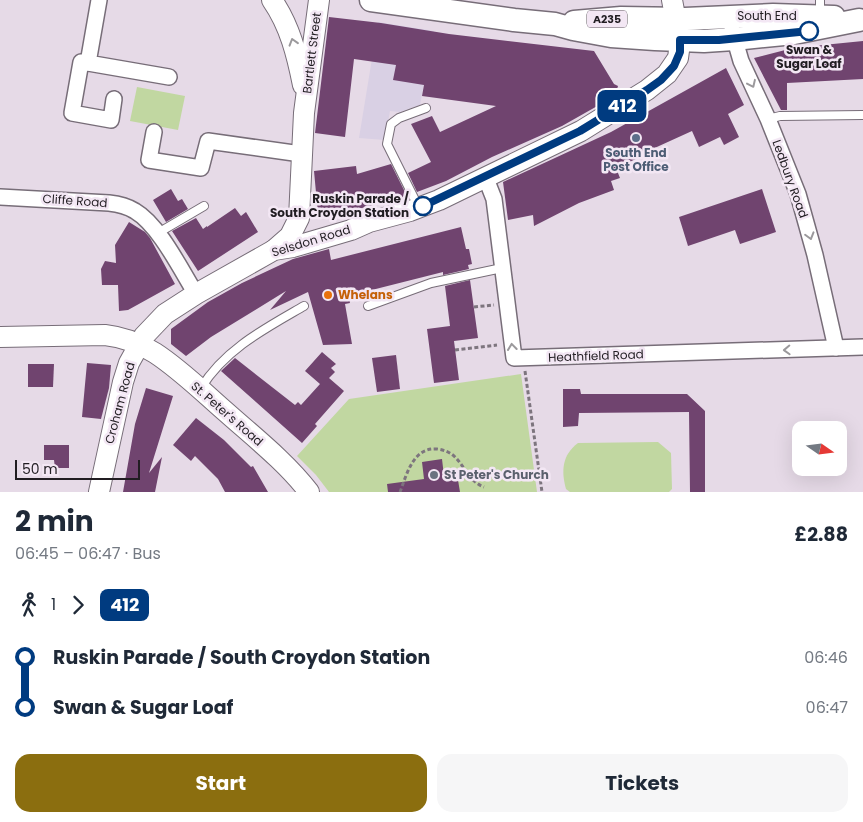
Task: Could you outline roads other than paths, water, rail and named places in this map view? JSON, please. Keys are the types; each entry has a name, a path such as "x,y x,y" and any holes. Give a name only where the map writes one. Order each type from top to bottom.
{"main road":[{"name":"Bartlett Street","path":"272,0 284,18 291,38 302,80 305,107"},
{"name":"Bartlett Street","path":"274,250 290,236 300,211 301,154 305,107 319,0"},
{"name":"A235","path":"371,0 555,24 611,36 673,25"},
{"name":"South End","path":"673,25 729,16 820,8 861,20"},
{"name":"South End","path":"673,25 734,39 794,33 861,20"},
{"name":"Selsdon Road","path":"138,344 148,330 165,314 196,294 274,250 294,247 351,230 369,222 419,208 439,200 600,120 647,90 674,66 678,58 673,25"},
{"path":"296,225 317,226 369,222"},
{"path":"0,336 105,335 138,344"},
{"name":"St. Peter's Road","path":"138,344 162,358 200,390 285,466 309,492"},
{"name":"Croham Road","path":"99,492 118,403 129,363 138,344"}],"street":[{"path":"88,63 99,0"},
{"name":"Ledbury Road","path":"729,16 741,61 768,119 798,194 815,255 836,348"},
{"path":"114,99 111,120 72,113 81,62 169,77"},
{"path":"154,132 150,160 201,168 208,141 301,154"},
{"path":"485,176 494,199 502,268"},
{"name":"Cliffe Road","path":"0,197 109,203 122,205 135,211 147,220 158,233 196,294"},
{"name":"Heathfield Road","path":"502,268 514,358 863,347"}],"lane":[{"path":"419,208 387,144 391,124 399,118 426,108"},
{"path":"768,119 780,116 863,114"},
{"path":"158,233 204,206"},
{"path":"368,306 431,283 502,268"},
{"path":"200,390 207,379 231,352 262,330 304,306"}],"place":[{"name":"Swan & Sugar Loaf","path":"809,31"},
{"name":"South End Post Office","path":"636,138"},
{"name":"Ruskin Parade / South Croydon Station","path":"423,206"},
{"name":"Whelans","path":"328,295"},
{"name":"St Peter's Church","path":"434,475"}]}
